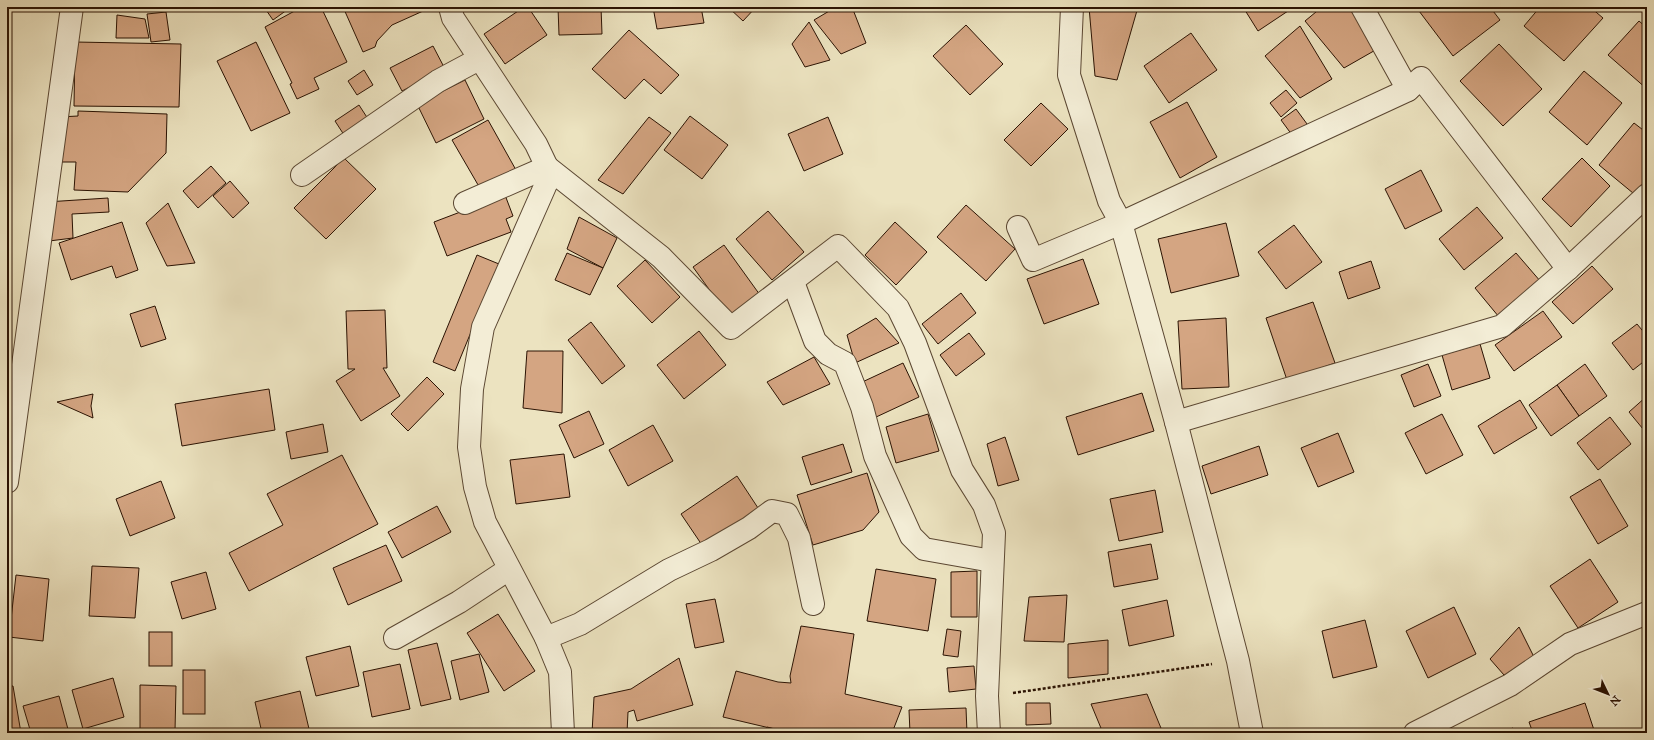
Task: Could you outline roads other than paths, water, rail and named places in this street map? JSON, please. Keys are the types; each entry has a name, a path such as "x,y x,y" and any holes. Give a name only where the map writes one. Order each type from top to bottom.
{"street":[{"path":"7,482 15,363 72,7"},
{"path":"450,7 453,18 536,144 547,167 661,257 731,328 793,282 838,246 898,308 915,343 962,470 984,505 994,533 986,696 989,733"},
{"path":"1072,7 1070,75 1109,201 1121,224 1176,422 1238,661 1252,733"},
{"path":"1362,7 1408,90"},
{"path":"302,175 438,81 479,59"},
{"path":"1018,227 1033,260 1121,224 1408,90 1421,78 1568,269"},
{"path":"465,203 547,167"},
{"path":"547,167 546,184 483,327 472,389 469,447 475,487 484,522 546,638 560,672 563,733"},
{"path":"1176,422 1502,326 1568,269 1647,195"},
{"path":"793,282 815,341 828,354 845,363 862,407 875,456 911,536 924,549 992,561"},
{"path":"546,638 580,624 669,570 710,550 749,528 772,511 787,514 798,538 812,604"},
{"path":"395,638 459,602 509,569"},
{"path":"1415,733 1510,685 1570,644 1647,613"}]}
